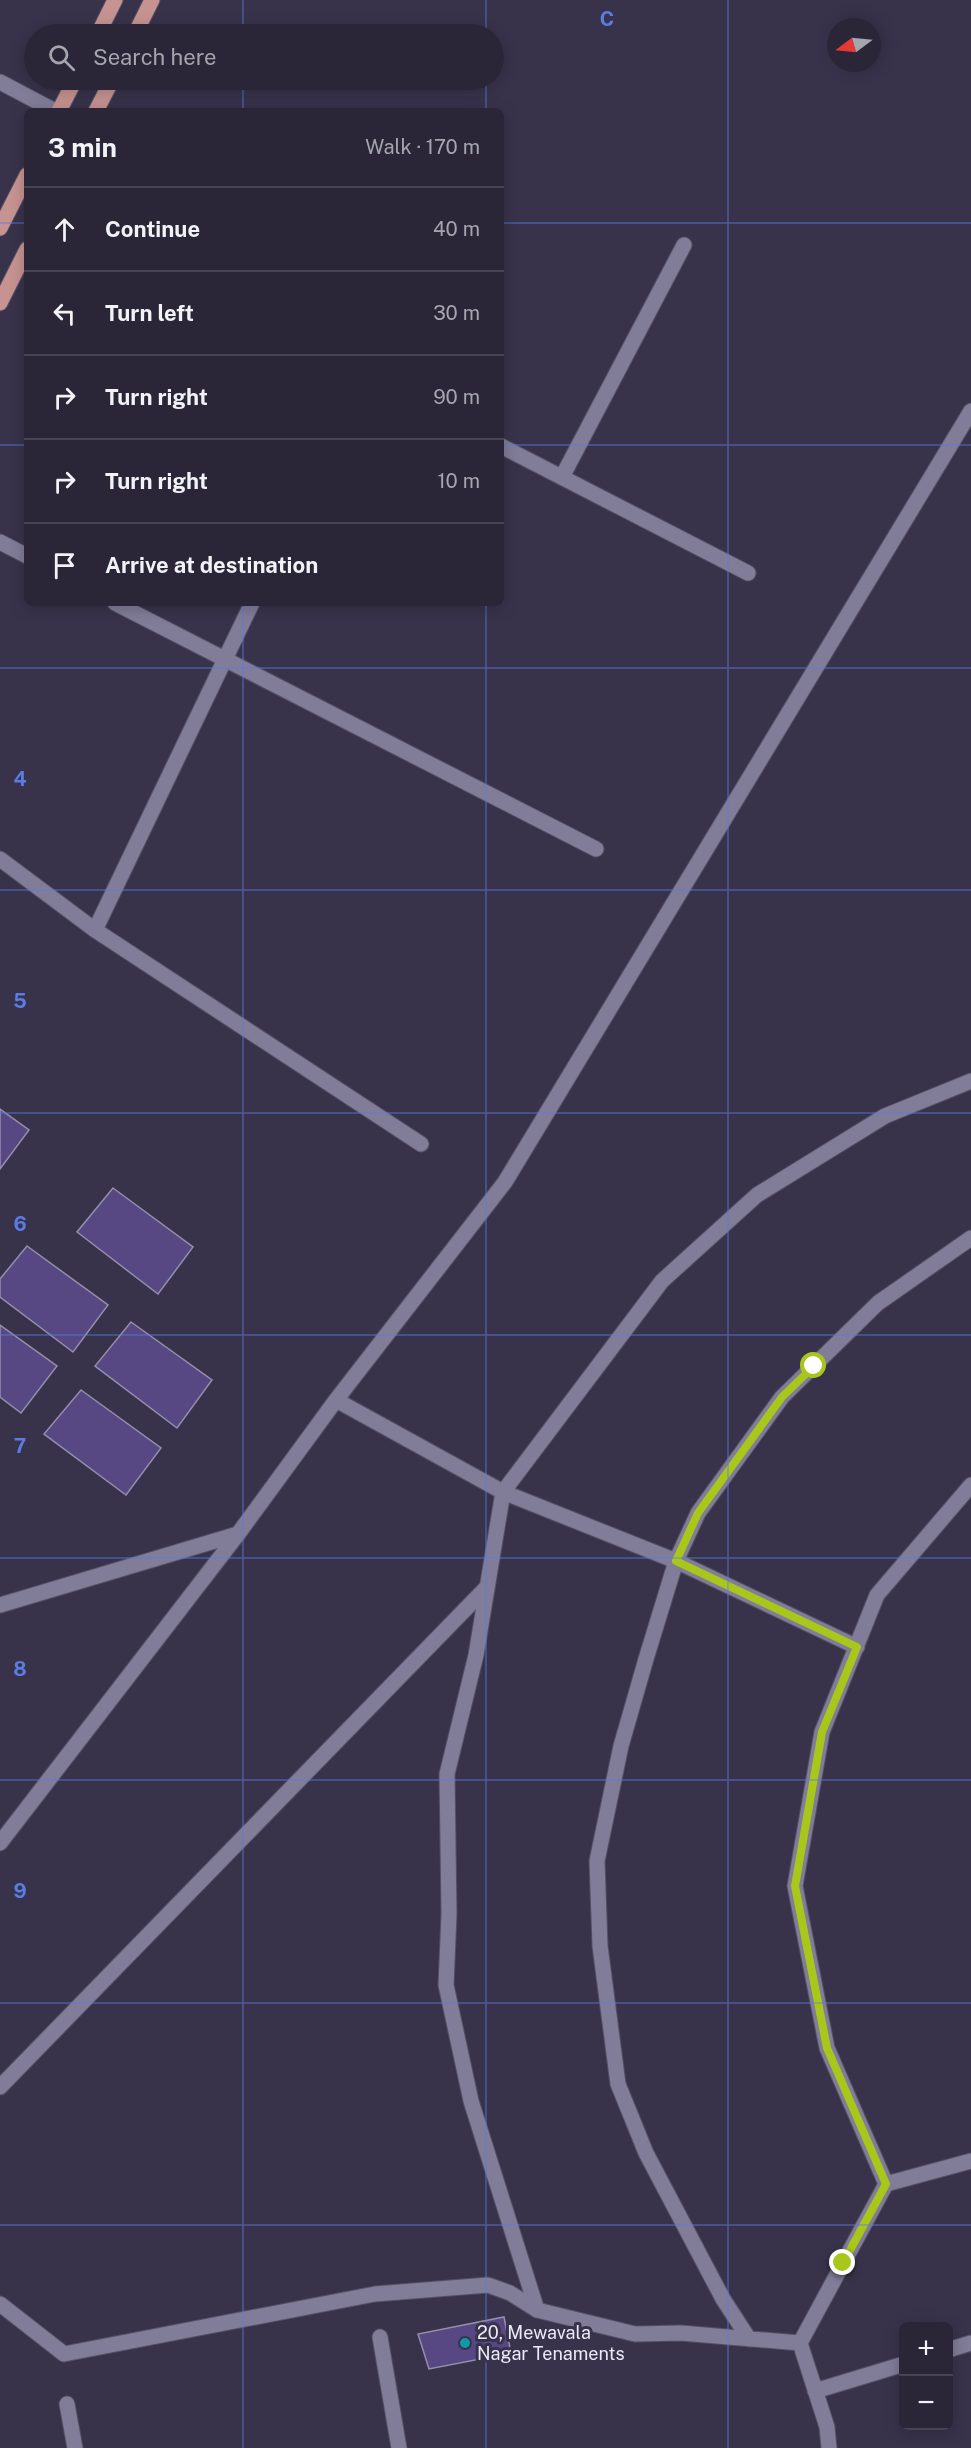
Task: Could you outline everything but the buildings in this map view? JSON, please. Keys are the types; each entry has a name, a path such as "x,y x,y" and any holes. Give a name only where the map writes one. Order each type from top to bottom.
{"main road":[{"path":"103,24 115,0"},
{"path":"140,24 152,0"},
{"path":"59,108 69,90"},
{"path":"98,108 107,90"},
{"path":"0,228 24,181"},
{"path":"0,303 24,255"}],"street":[{"path":"0,82 51,108"},
{"path":"562,477 684,245"},
{"path":"0,1843 238,1534 336,1400 505,1182 971,411"},
{"path":"504,448 748,573"},
{"path":"0,542 24,554"},
{"path":"122,606 224,661 596,849"},
{"path":"95,930 251,606"},
{"path":"0,859 95,930 421,1144"},
{"path":"537,2310 471,2101 446,1985 449,1914 447,1774 476,1655 503,1492 662,1281 758,1195 885,1116 971,1081"},
{"path":"749,2339 723,2299 651,2163 618,2084 600,1947 597,1861 621,1746 676,1561 698,1513 782,1397 878,1303 971,1238"},
{"path":"336,1400 503,1492 676,1561 857,1647"},
{"path":"886,2184 827,2048 795,1886 822,1732 877,1595 971,1485"},
{"path":"0,1605 238,1534"},
{"path":"0,2087 487,1587"},
{"path":"829,2448 827,2427 800,2343 886,2184 971,2161"},
{"path":"0,2304 64,2354 375,2294 488,2285 510,2294 537,2310 635,2334 681,2333 800,2343"},
{"path":"380,2337 399,2448"},
{"path":"953,2348 971,2343"},
{"path":"816,2391 899,2365"},
{"path":"67,2404 75,2448"}],"place":[{"name":"20, Mewavala Nagar Tenaments","path":"465,2343"}],"route":[{"path":"814,1366 782,1397 698,1513 676,1561 857,1647 822,1732 795,1886 827,2048 886,2184 843,2263"}]}
